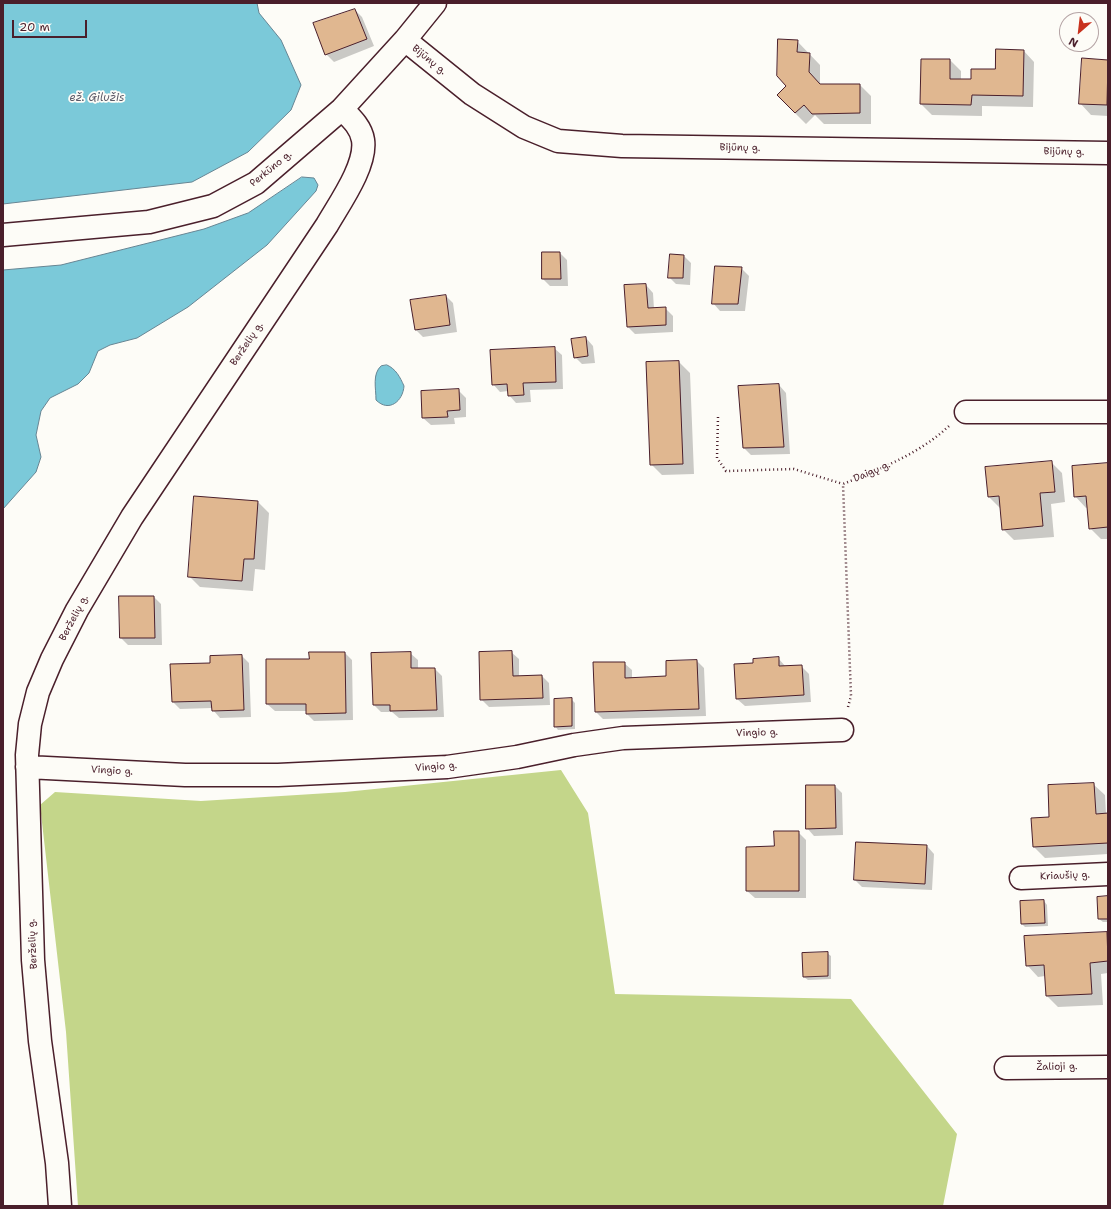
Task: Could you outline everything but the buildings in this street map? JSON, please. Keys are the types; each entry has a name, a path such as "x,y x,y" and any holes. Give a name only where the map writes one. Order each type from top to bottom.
{"street":[{"name":"Perkūno g.","path":"3,235 149,222 213,206 256,183 342,109 435,3"},
{"name":"Bijūnų g.","path":"404,40 472,94 524,127 558,141 622,146 1108,153"},
{"name":"Berželių g.","path":"60,1206 57,1163 40,1041 34,960 27,767 30,724 38,692 52,659 77,610 132,517 327,225 353,180 362,157 363,140 356,124 342,109"},
{"path":"966,412 1108,412"},
{"name":"Vingio g.","path":"27,767 185,775 278,775 447,767 517,757 574,745 623,738 842,730"},
{"name":"Kriaušių g.","path":"1021,878 1108,874"},
{"name":"Žalioji g.","path":"1006,1068 1108,1067"}],"path":[{"name":"Daigų g.","path":"842,730 851,696 843,484 892,464 935,439 966,412"},
{"path":"718,417 717,458 726,470 794,469 843,484"}],"green space":[{"path":"561,770 588,813 615,994 851,999 957,1134 943,1206 78,1206 66,1032 40,805 55,792 201,801 345,792"}],"water":[{"name":"ež. Gilužis","path":"3,3 257,3 259,13 281,40 301,85 291,110 248,152 192,182 3,204"},
{"path":"302,177 314,178 318,185 316,191 267,245 188,307 137,338 110,345 98,351 89,373 78,384 50,398 41,411 36,435 41,457 36,472 3,509 3,270 61,265 204,229 248,213"},
{"path":"387,365 395,371 404,386 401,396 394,404 390,405 381,404 376,400 376,373 381,366"}]}
